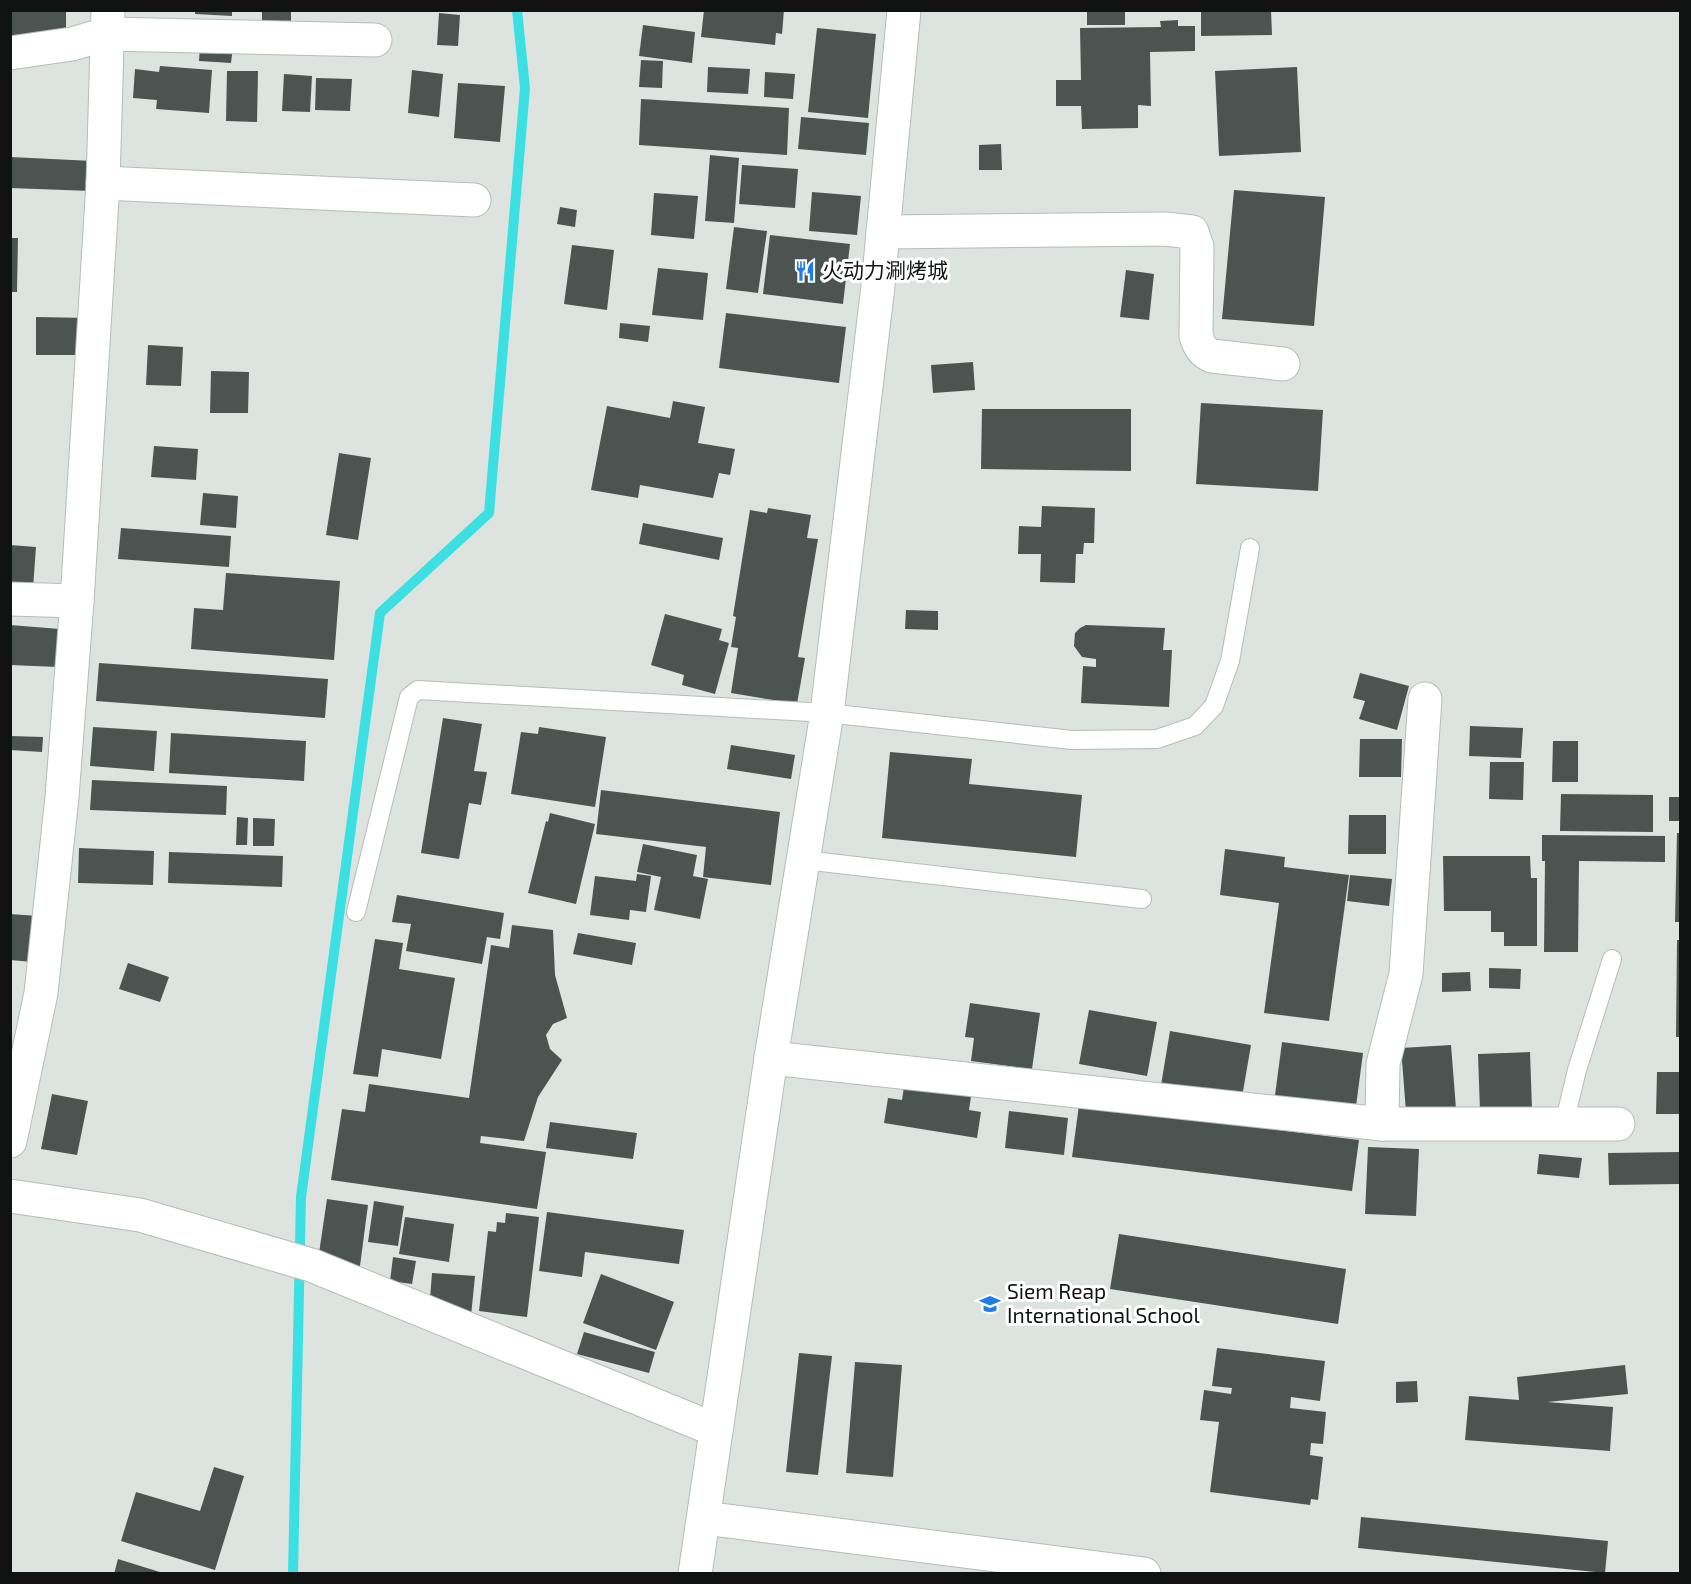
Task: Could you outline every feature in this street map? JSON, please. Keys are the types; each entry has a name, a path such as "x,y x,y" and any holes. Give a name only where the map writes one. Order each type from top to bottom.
{"street":[{"path":"695,1574 771,1058 827,713 883,232 904,10"},
{"path":"10,1141 41,993 62,797 77,601 103,183 107,22"},
{"path":"10,53 72,44 107,22 375,40"},
{"path":"103,183 474,200"},
{"path":"883,232 1165,229 1192,232 1197,247 1197,336 1205,354 1283,364"},
{"path":"10,599 77,601"},
{"path":"1382,1125 1383,1064 1406,974 1425,699"},
{"path":"771,1058 1382,1125 1618,1124"},
{"path":"10,1196 140,1215 311,1265 716,1430"},
{"path":"704,1518 1144,1574"}],"lane":[{"path":"356,912 409,697 418,690 827,713 1072,740 1157,739 1195,726 1214,706 1230,661 1250,548"},
{"path":"804,860 1142,899"},
{"path":"1564,1124 1577,1070 1612,959"}],"building":[{"path":"10,10 66,10 66,41 10,40"},
{"path":"195,10 232,10 232,16 195,14"},
{"path":"262,10 291,10 291,28 262,27"},
{"path":"704,10 737,12 737,10 784,10 782,34 776,33 775,45 701,37"},
{"path":"1087,10 1125,10 1125,25 1087,25"},
{"path":"1201,10 1271,10 1272,35 1201,36"},
{"path":"439,13 460,15 458,46 437,45"},
{"path":"1178,20 1178,26 1195,26 1195,51 1150,52 1151,106 1138,105 1138,128 1082,129 1081,106 1056,106 1056,80 1081,80 1080,28 1161,27 1160,21"},
{"path":"643,25 695,32 692,63 639,56"},
{"path":"817,28 876,34 868,118 808,112"},
{"path":"200,45 233,47 231,63 199,61"},
{"path":"641,60 663,61 662,88 639,87"},
{"path":"160,66 212,70 209,113 156,109 157,100 133,98 135,69 159,72"},
{"path":"708,67 750,69 748,94 707,92"},
{"path":"1297,67 1301,152 1219,156 1215,71"},
{"path":"412,70 443,74 439,117 408,113"},
{"path":"227,71 258,71 257,122 226,121"},
{"path":"765,72 795,74 793,99 764,97"},
{"path":"284,74 312,76 310,112 282,111"},
{"path":"316,78 352,79 350,111 315,110"},
{"path":"458,83 505,86 500,142 454,138"},
{"path":"641,99 789,108 787,155 639,145"},
{"path":"801,117 869,123 866,155 798,149"},
{"path":"1001,144 1002,170 979,170 979,145"},
{"path":"710,155 739,158 734,223 705,221"},
{"path":"10,157 93,161 91,191 10,188"},
{"path":"742,165 798,169 795,208 739,204"},
{"path":"1234,190 1325,197 1314,326 1222,319"},
{"path":"812,192 861,196 857,235 809,231"},
{"path":"654,193 698,196 694,239 651,235"},
{"path":"560,207 577,210 575,227 557,224"},
{"path":"734,227 767,231 758,293 726,289"},
{"path":"770,235 850,244 843,304 763,294"},
{"path":"10,238 18,238 17,292 10,292"},
{"path":"572,245 614,250 607,310 564,304"},
{"path":"658,268 708,273 703,320 652,315"},
{"path":"1126,270 1154,274 1149,320 1120,317"},
{"path":"726,313 846,327 839,383 719,368"},
{"path":"36,317 88,318 87,355 36,355"},
{"path":"620,323 650,326 648,342 619,338"},
{"path":"148,345 183,347 181,386 146,385"},
{"path":"973,362 975,390 933,393 931,365"},
{"path":"211,371 249,372 248,413 210,413"},
{"path":"673,401 705,407 698,443 735,449 730,475 719,473 713,498 640,485 638,498 591,490 607,406 670,418"},
{"path":"1201,403 1323,410 1318,491 1196,484"},
{"path":"982,409 1131,409 1131,471 981,469"},
{"path":"154,446 198,449 196,480 151,477"},
{"path":"339,453 371,458 358,540 326,535"},
{"path":"203,493 238,496 236,528 200,525"},
{"path":"1042,506 1095,508 1094,543 1084,543 1083,554 1076,554 1075,583 1040,582 1041,554 1018,554 1019,526 1041,527"},
{"path":"768,508 811,515 807,538 818,539 798,657 805,658 797,704 731,693 738,648 731,647 736,617 733,616 750,510 767,513"},
{"path":"643,523 723,538 719,560 639,544"},
{"path":"121,528 231,536 229,567 118,559"},
{"path":"10,545 36,547 33,588 10,587"},
{"path":"226,573 340,581 334,660 191,649 194,608 223,610"},
{"path":"906,610 938,611 938,630 905,629"},
{"path":"665,614 722,629 719,640 729,643 715,694 682,685 684,675 651,665"},
{"path":"10,625 60,629 58,667 10,665"},
{"path":"1086,625 1165,628 1163,650 1172,650 1169,707 1081,703 1083,666 1096,667 1096,659 1082,657 1074,646 1075,633"},
{"path":"99,663 328,679 325,718 96,701"},
{"path":"1360,673 1409,686 1397,730 1359,719 1365,701 1353,698"},
{"path":"443,718 482,724 474,771 487,772 481,805 469,803 459,859 421,853"},
{"path":"1470,726 1523,728 1521,758 1469,756"},
{"path":"93,727 157,731 154,771 90,766"},
{"path":"539,727 606,737 595,807 511,794 521,732 538,734"},
{"path":"171,733 306,741 304,781 169,773"},
{"path":"10,736 43,737 42,752 10,750"},
{"path":"1360,739 1402,739 1401,777 1359,777"},
{"path":"1553,741 1578,741 1578,782 1552,782"},
{"path":"731,745 795,755 791,779 727,769"},
{"path":"890,752 972,759 969,784 1082,795 1076,857 882,838"},
{"path":"1490,762 1524,762 1523,800 1489,799"},
{"path":"92,780 227,786 226,815 90,810"},
{"path":"601,790 780,812 771,885 703,877 706,847 596,834"},
{"path":"1561,794 1653,795 1653,832 1560,831"},
{"path":"1669,797 1680,797 1680,821 1669,821"},
{"path":"550,813 595,824 576,904 528,893"},
{"path":"1349,815 1386,815 1386,854 1348,854"},
{"path":"237,817 248,818 247,845 236,845"},
{"path":"253,818 275,819 274,846 253,846"},
{"path":"1677,833 1680,833 1680,922 1675,922"},
{"path":"1542,835 1665,836 1665,862 1579,861 1578,952 1544,952 1545,861 1542,861"},
{"path":"643,844 697,855 693,876 708,879 700,919 654,910 661,877 637,872"},
{"path":"79,848 154,851 153,885 78,883"},
{"path":"1225,849 1285,857 1284,867 1349,875 1329,1021 1264,1013 1279,903 1220,895"},
{"path":"169,852 283,856 282,887 168,883"},
{"path":"1443,856 1530,856 1531,878 1537,878 1537,946 1504,946 1504,932 1491,932 1491,911 1444,911"},
{"path":"637,874 651,876 646,912 630,910 629,920 590,915 595,876 636,881"},
{"path":"1350,875 1392,879 1389,906 1347,901"},
{"path":"397,895 504,913 500,939 487,937 482,964 406,951 411,924 392,922"},
{"path":"10,914 38,916 33,962 10,960"},
{"path":"512,925 553,930 555,975 567,1018 553,1024 546,1035 550,1049 562,1060 538,1097 524,1141 481,1136 480,1143 546,1152 537,1209 331,1180 342,1109 365,1112 369,1084 469,1098 491,945 509,948"},
{"path":"578,933 636,943 632,965 573,954"},
{"path":"375,939 403,943 399,969 455,978 441,1059 382,1049 378,1077 353,1074"},
{"path":"1677,940 1680,940 1680,1037 1676,1037"},
{"path":"128,963 169,977 160,1002 119,989"},
{"path":"1489,968 1521,969 1520,989 1489,988"},
{"path":"1470,972 1471,991 1442,992 1442,973"},
{"path":"970,1003 1040,1013 1032,1069 971,1061 974,1038 965,1037"},
{"path":"1089,1010 1157,1022 1147,1076 1079,1064"},
{"path":"1170,1031 1251,1045 1242,1097 1161,1085"},
{"path":"1282,1042 1363,1053 1355,1114 1274,1103"},
{"path":"1451,1045 1456,1109 1406,1112 1401,1048"},
{"path":"1530,1052 1532,1109 1480,1111 1478,1054"},
{"path":"1657,1072 1680,1072 1680,1114 1656,1114"},
{"path":"905,1080 972,1090 969,1110 981,1112 977,1138 884,1123 888,1098 902,1100"},
{"path":"52,1094 88,1101 77,1155 41,1149"},
{"path":"1079,1105 1359,1140 1352,1191 1072,1157"},
{"path":"1009,1111 1068,1118 1064,1155 1005,1148"},
{"path":"550,1122 637,1133 633,1159 546,1148"},
{"path":"1368,1147 1419,1149 1416,1216 1365,1214"},
{"path":"1680,1152 1680,1184 1609,1185 1608,1153"},
{"path":"1539,1154 1582,1158 1579,1178 1537,1174"},
{"path":"327,1199 368,1205 360,1266 318,1260"},
{"path":"374,1201 404,1206 398,1246 368,1242"},
{"path":"547,1212 684,1230 679,1264 585,1252 582,1277 539,1271"},
{"path":"506,1213 539,1217 527,1317 479,1311 488,1231 496,1232 497,1222 505,1223"},
{"path":"405,1217 454,1224 449,1262 399,1254"},
{"path":"1119,1234 1346,1269 1338,1324 1110,1289"},
{"path":"393,1257 416,1261 412,1284 390,1281"},
{"path":"432,1273 475,1276 471,1316 429,1312"},
{"path":"601,1274 674,1302 656,1350 583,1323"},
{"path":"584,1332 655,1352 649,1373 577,1354"},
{"path":"1217,1348 1325,1361 1320,1401 1291,1397 1290,1408 1326,1412 1323,1444 1311,1443 1310,1455 1323,1457 1318,1500 1311,1499 1310,1505 1210,1492 1219,1422 1200,1420 1204,1390 1231,1394 1232,1388 1212,1386"},
{"path":"799,1353 832,1356 818,1475 786,1472"},
{"path":"855,1362 902,1365 893,1477 846,1473"},
{"path":"1625,1365 1628,1394 1547,1402 1613,1407 1610,1451 1465,1440 1469,1396 1519,1400 1517,1377"},
{"path":"1417,1381 1418,1402 1396,1403 1396,1382"},
{"path":"214,1467 244,1476 215,1570 121,1541 136,1492 200,1511"},
{"path":"1361,1517 1608,1541 1605,1573 1358,1548"},
{"path":"118,1559 163,1573 163,1574 114,1574"}],"waterway":[{"path":"293,1574 301,1197 380,613 489,513 525,88 517,10"}],"place":[{"name":"火动力涮烤城","path":"805,271"},
{"name":"Siem Reap International School","path":"990,1304"}]}
